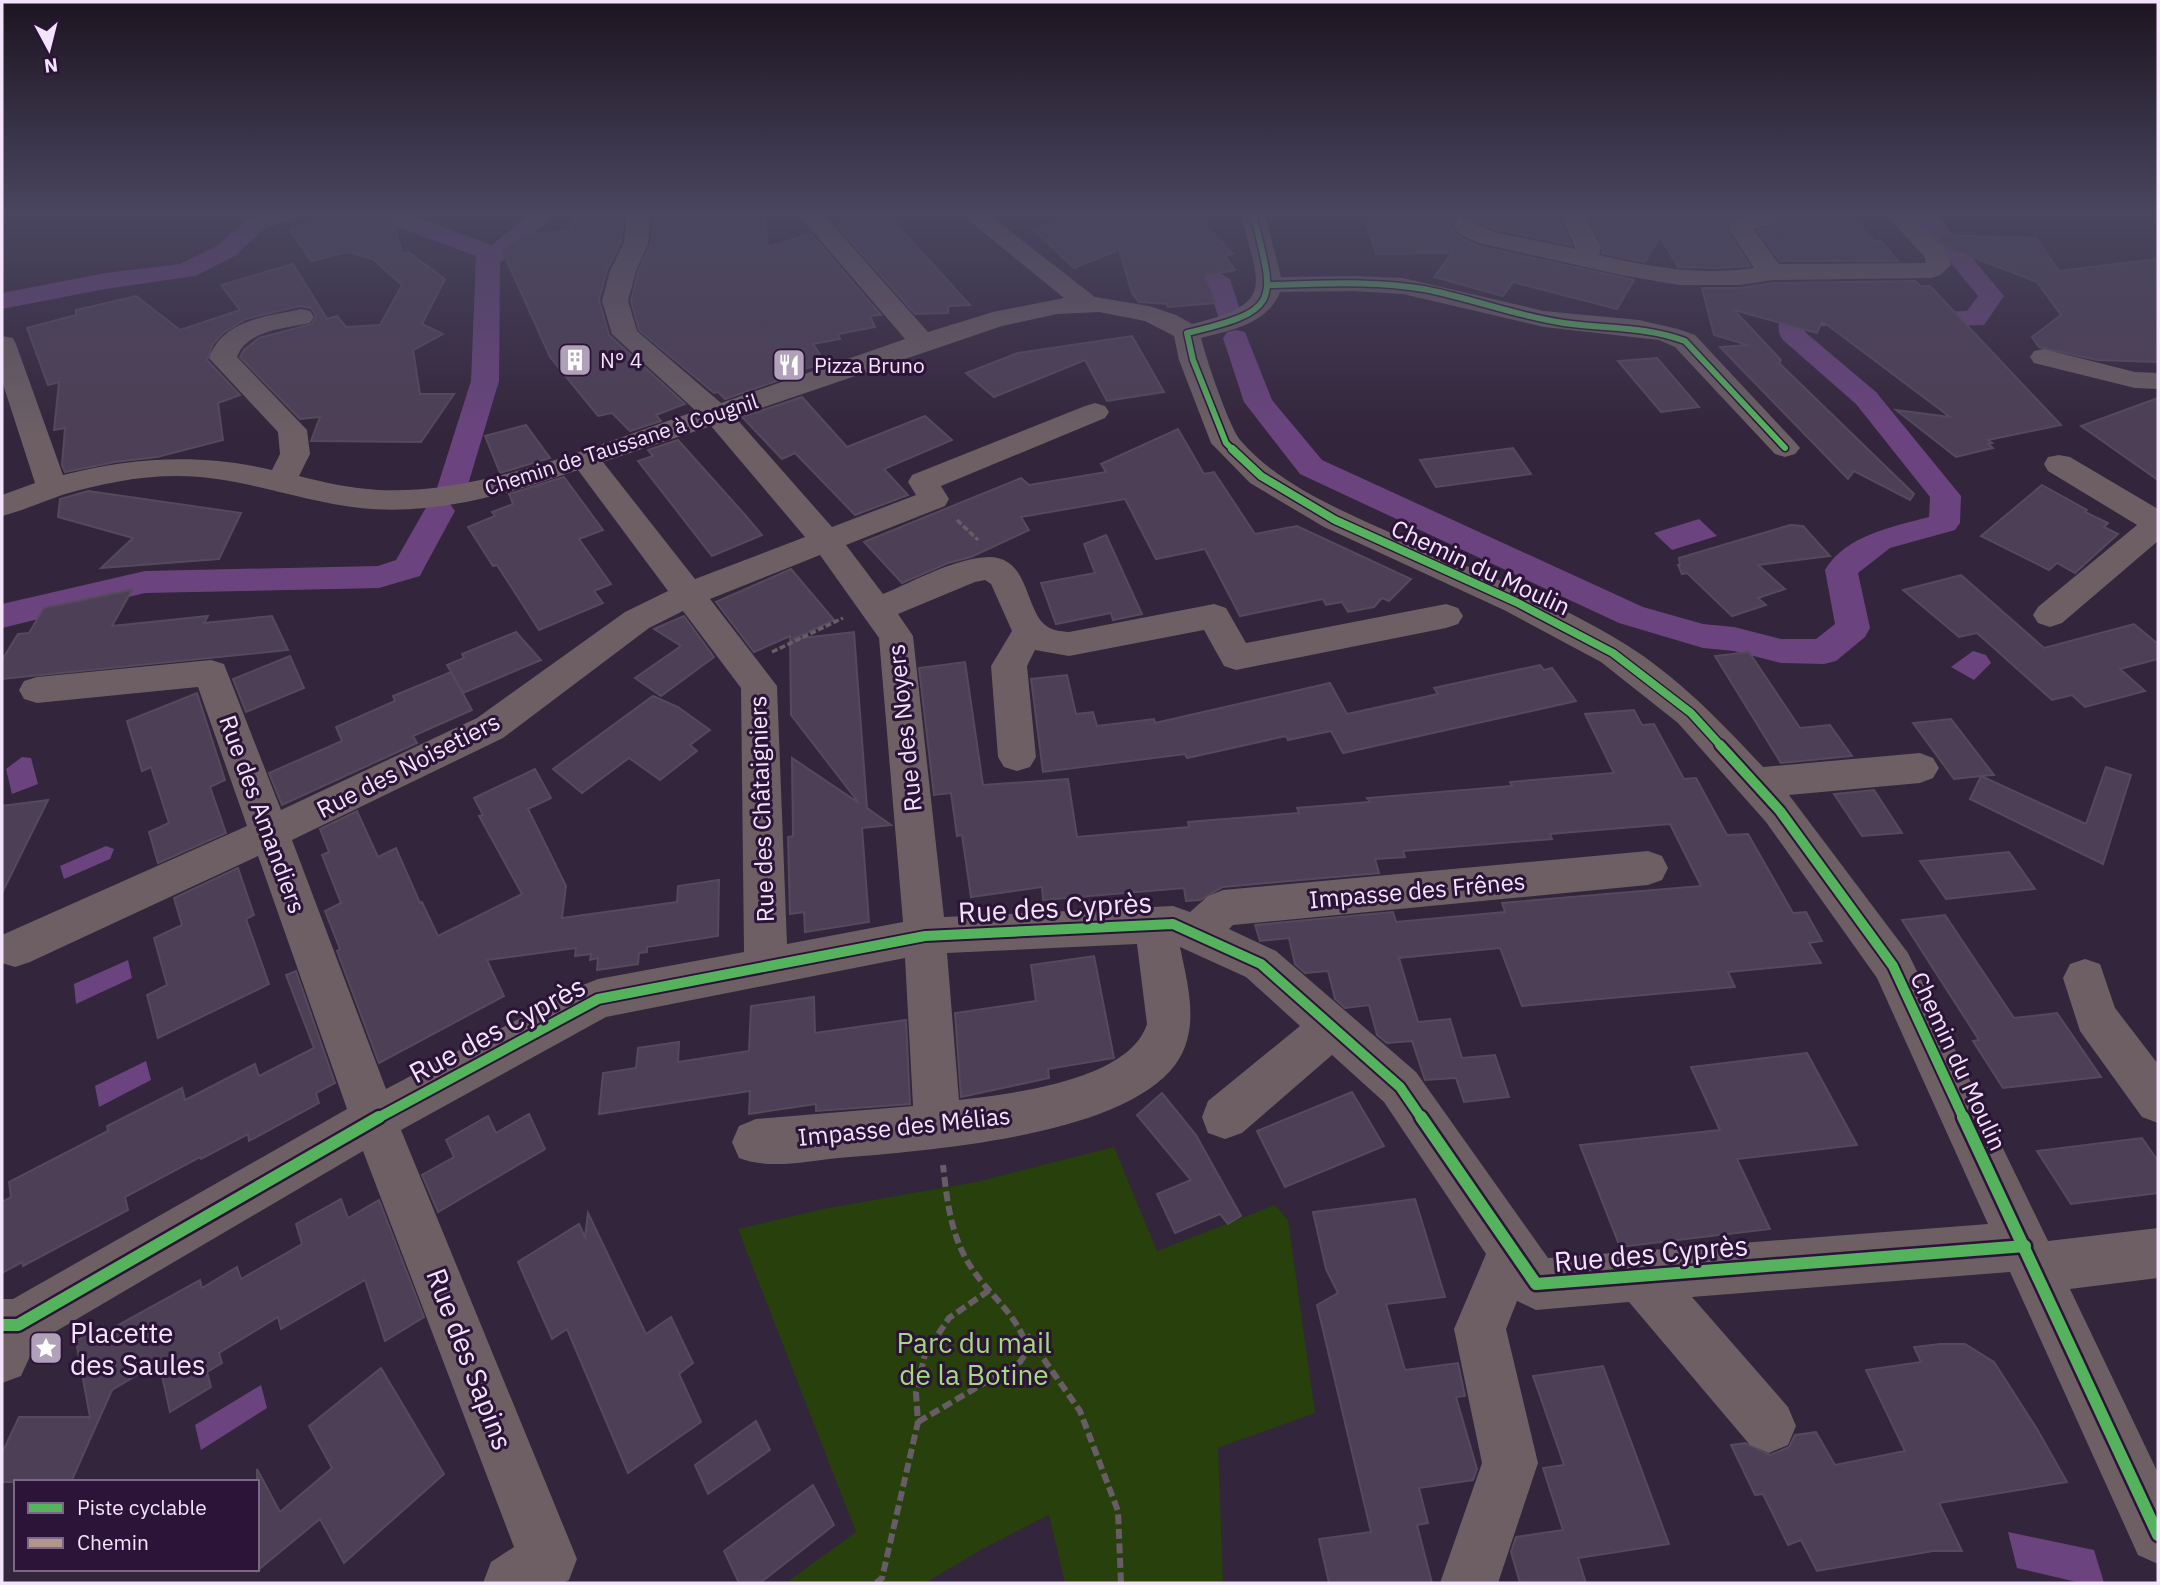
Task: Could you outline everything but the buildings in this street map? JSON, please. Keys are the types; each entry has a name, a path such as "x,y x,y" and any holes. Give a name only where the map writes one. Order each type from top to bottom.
{"street":[{"name":"Rue des Noyers","path":"618,288 615,301 625,334 717,415 826,541 896,636 925,936 937,1124"},
{"path":"875,288 923,343"},
{"path":"1068,288 1088,304"},
{"path":"1187,334 1251,313 1264,302 1268,288"},
{"path":"1413,288 1454,295 1507,312 1566,323 1643,327 1685,341 1785,448"},
{"name":"Chemin de Taussane à Cougnil","path":"20,493 124,471 201,467 282,480 340,496 379,500 420,499 503,485 717,415 923,343 1018,314 1088,304 1115,307 1160,318 1178,325 1187,334"},
{"path":"282,480 295,454 292,430 223,358 224,350 231,340 248,331 301,317"},
{"name":"Chemin du Moulin","path":"1187,334 1194,360 1226,443 1261,476 1335,520 1516,602 1613,653 1691,713 1780,811 1893,966 2158,1535"},
{"path":"3,344 20,493"},
{"path":"2044,357 2136,380 2158,381"},
{"path":"934,499 923,482 1095,412"},
{"name":"Rue des Châtaigniers","path":"584,458 759,686 766,967"},
{"path":"2050,615 2158,524 2059,464"},
{"name":"Rue des Noisetiers","path":"15,949 270,833 490,728 636,620 687,595 934,499"},
{"path":"877,609 968,572 991,568 1005,578 1029,631 1045,641 1069,644 1214,616 1236,657 1446,616"},
{"path":"1017,757 1009,666 1029,631"},
{"name":"Rue des Amandiers","path":"37,690 211,673 374,1120"},
{"path":"1755,783 1920,768"},
{"name":"Impasse des Frênes","path":"1175,929 1223,908 1648,868"},
{"name":"Rue des Cyprès","path":"7,1335 374,1120 598,999 925,936 1175,929 1261,964 1400,1087 1536,1284 1640,1276 2158,1253"},
{"name":"Impasse des Mélias","path":"755,1142 998,1118 1082,1098 1131,1079 1158,1052 1170,1022 1175,929"},
{"path":"2085,978 2095,1017 2158,1101"},
{"path":"1225,1117 1332,1027"},
{"name":"Rue des Sapins","path":"374,1120 548,1559 512,1583"},
{"path":"1469,1583 1510,1463 1480,1329 1513,1251"},
{"path":"1640,1276 1769,1426"}],"path":[{"path":"934,499 983,544 991,558 991,568"},
{"path":"743,666 849,615 877,609"},
{"path":"937,1124 950,1221 967,1261 1024,1330 1080,1412 1095,1449 1118,1511 1121,1583"},
{"path":"876,1583 882,1578 918,1422 916,1393 925,1354 949,1318 990,1289"},
{"path":"918,1422 1020,1362 1028,1350 1024,1330"}],"green space":[{"name":"Parc du mail de la Botine","path":"1114,1147 1157,1251 1275,1205 1288,1220 1315,1413 1218,1448 1223,1583 1065,1583 1049,1515 986,1547 925,1583 786,1583 856,1532 738,1229 823,1209 976,1182"}],"shaded area":[{"path":"1699,519 1717,536 1672,550 1654,533"},
{"path":"1973,651 1986,655 1991,663 1974,680 1951,667"},
{"path":"22,757 31,758 38,784 12,794 6,769"},
{"path":"106,846 114,849 110,859 64,879 60,866"},
{"path":"128,960 132,978 76,1004 74,984"},
{"path":"146,1061 151,1080 99,1107 95,1086"},
{"path":"261,1385 267,1408 201,1450 195,1425"},
{"path":"2008,1532 2094,1550 2104,1583 2081,1583 2017,1568"}],"waterway":[{"path":"2,301 69,288"},
{"path":"452,488 485,381 487,288"},
{"path":"1222,288 1228,313"},
{"path":"1911,319 1975,319 1991,296 1984,288"},
{"path":"1236,338 1258,402 1311,467 1631,615 1703,636 1734,639 1781,651 1824,652 1853,628 1841,570 1879,541 1944,523 1946,496 1866,398 1792,334 1792,319 1837,319"},
{"path":"2,616 145,582 379,577 408,568 439,511"}],"cycle path":[{"path":"1268,288 1260,305 1250,313 1225,324 1187,333 1193,360 1226,443 1261,476 1335,520 1516,602 1613,653 1691,713 1780,811 1893,966 2158,1535"},
{"path":"1416,288 1523,315 1581,325 1639,328 1685,341 1785,448"},
{"path":"2,1325 18,1325 355,1130 598,999 925,936 1173,924 1261,964 1400,1087 1536,1284 2025,1246"}],"place":[{"name":"N° 4","path":"575,360"},
{"name":"Pizza Bruno","path":"789,365"},
{"name":"Placette des Saules","path":"46,1348"}]}
